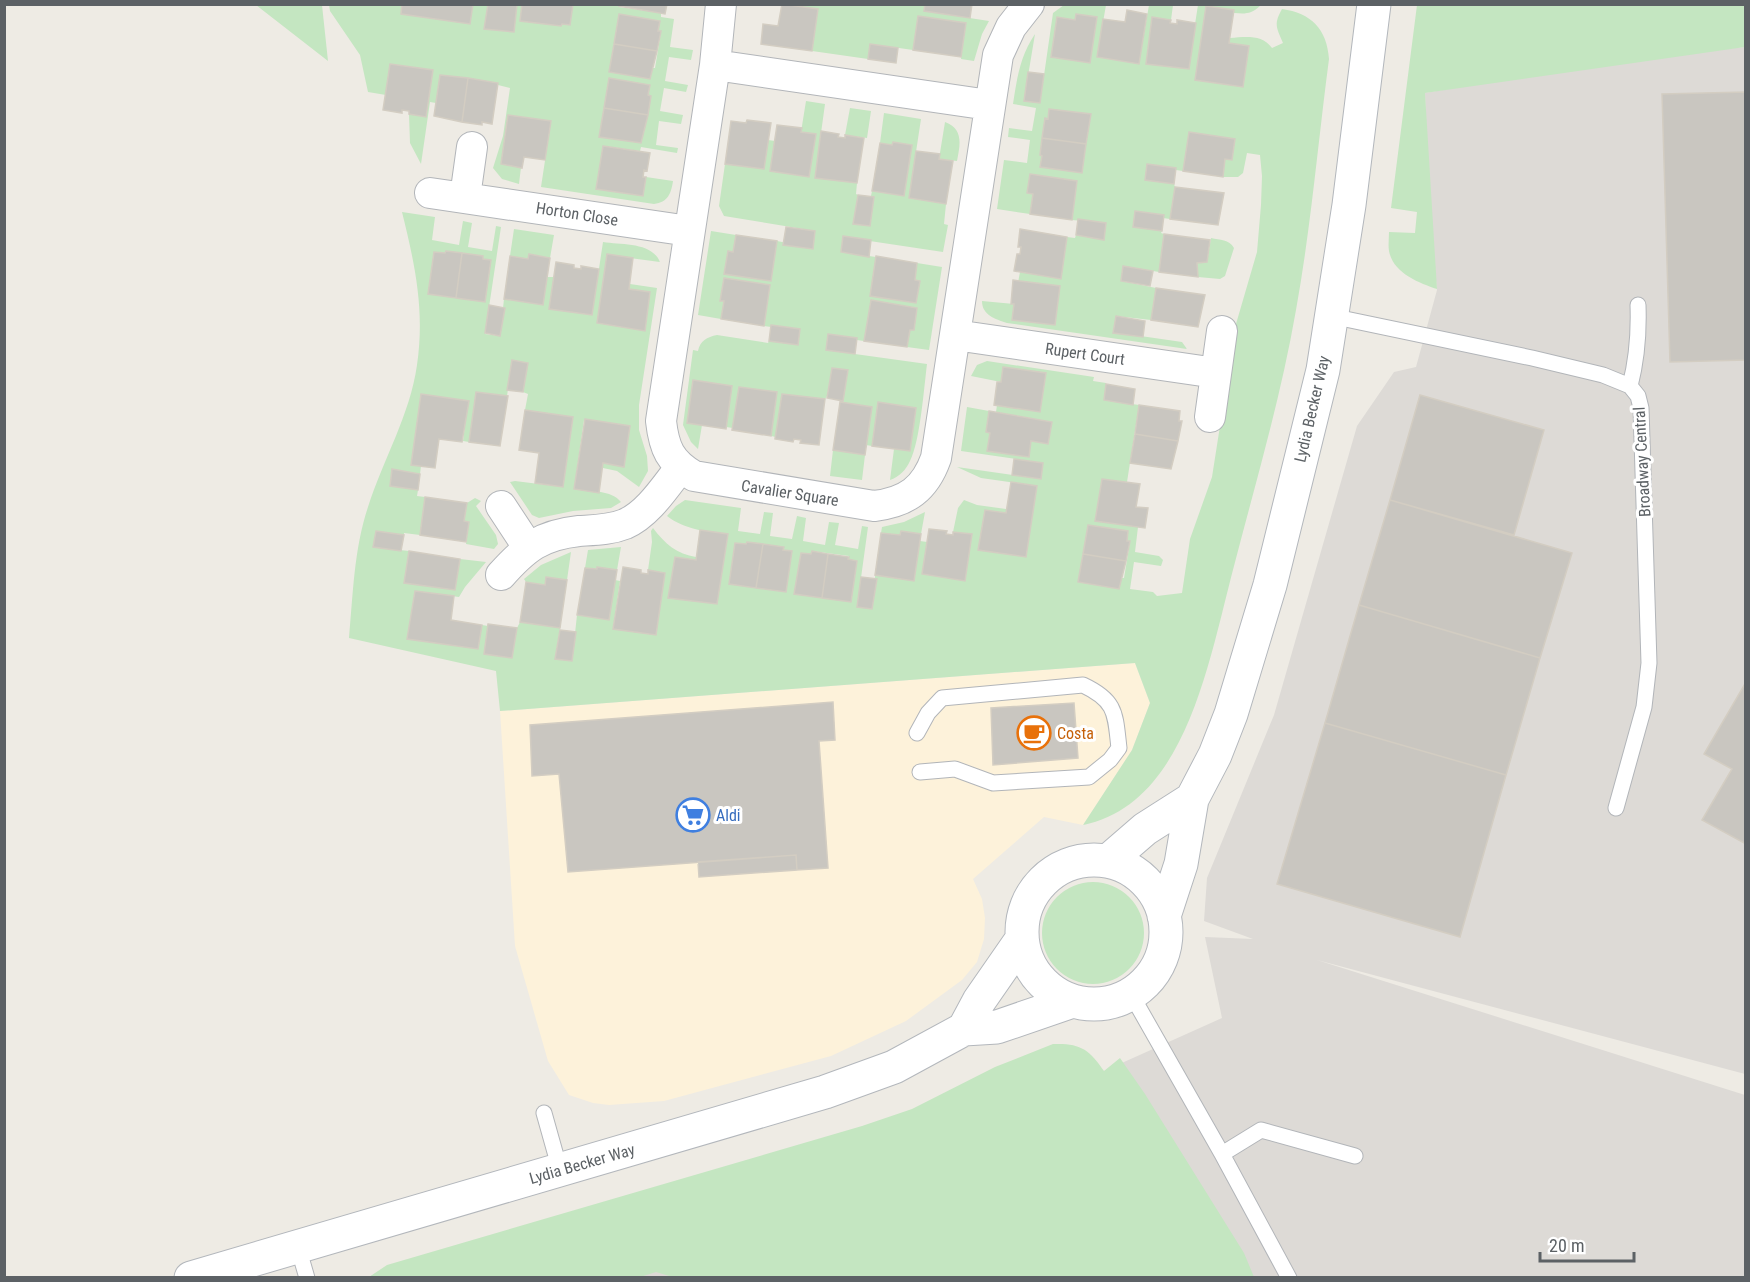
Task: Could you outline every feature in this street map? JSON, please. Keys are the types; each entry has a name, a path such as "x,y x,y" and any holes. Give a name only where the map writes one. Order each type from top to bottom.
{"street":[{"name":"Cavalier Square","path":"680,468 694,476 707,479 874,506 891,503 909,495 926,482 936,458 988,105 998,55 1011,27 1029,4"},
{"name":"Lydia Becker Way","path":"1164,916 1181,864 1192,799 1215,755 1230,714 1270,585 1323,370 1348,205 1374,4"},
{"path":"501,575 528,547 567,533 613,528 629,522 645,509 680,468 672,459 666,446 661,421 715,65 720,14"},
{"path":"715,65 988,105"},
{"path":"465,197 472,147"},
{"name":"Horton Close","path":"430,193 689,231"},
{"path":"1210,417 1222,331"},
{"name":"Rupert Court","path":"955,335 1216,373"},
{"path":"501,506 528,547"},
{"name":"Lydia Becker Way","path":"1108,861 1145,829 1192,799"},
{"path":"1108,861 1128,868 1144,880 1157,897 1164,916 1166,938 1160,960 1148,979 1131,994 1112,1002 1093,1004 1073,1001 1054,992 1038,978 1027,960 1022,939 1026,909 1034,893 1045,879 1059,869 1076,862 1108,861"},
{"path":"964,1029 979,1001 1022,939"},
{"name":"Lydia Becker Way","path":"191,1278 825,1092 894,1067 964,1029 997,1027 1073,1001"}],"lane":[{"path":"1630,386 1636,364 1639,338 1638,305"},
{"name":"Broadway Central","path":"1331,316 1603,375 1630,386 1638,396 1641,408 1649,663 1644,707 1616,808"},
{"path":"917,733 928,713 942,698 1083,685 1098,692 1115,710 1119,748 1110,760 1089,777 993,783 956,769 920,772"},
{"path":"1131,994 1289,1278"},
{"path":"544,1113 560,1170"},
{"path":"1222,1154 1262,1130 1355,1156"},
{"path":"298,1247 307,1278"}],"shaded area":[{"path":"1745,47 1745,1074 1317,960 1745,1095 1745,1277 558,1278 1104,1071 1222,1018 1205,937 1253,939 1204,921 1207,878 1274,715 1357,426 1394,372 1416,367 1437,290 1429,210 1425,93 1619,59"},
{"path":"1135,663 1150,703 1132,750 1083,825 1044,817 973,879 982,899 985,918 984,939 977,962 962,980 906,1021 831,1056 664,1101 609,1105 593,1103 569,1095 548,1061 515,946 500,711"}],"green space":[{"path":"1252,4 1260,6 1251,12 1234,13 1234,11 1206,6 1229,43 1230,38 1253,37 1263,40 1272,48 1283,43 1277,26 1282,9 1301,14 1316,24 1321,31 1328,48 1329,59 1306,247 1290,342 1268,439 1214,643 1199,695 1178,744 1149,787 1130,804 1108,817 1083,825 1132,750 1150,703 1135,663 500,711 496,671 349,638 355,572 363,523 408,402 417,365 419,306 411,251 402,212 435,217 432,240 459,245 463,221 472,223 468,247 492,251 496,226 501,227 485,334 500,336 504,299 542,304 547,277 554,277 549,309 592,315 603,242 643,248 650,251 660,262 607,255 597,323 644,330 650,292 629,289 630,284 657,288 639,405 639,430 647,456 648,471 639,487 617,471 603,468 603,463 624,466 584,420 574,489 612,495 621,502 611,508 573,511 539,518 532,515 510,482 563,487 573,418 525,410 528,394 523,392 527,363 512,361 507,396 477,392 469,442 463,441 468,402 421,395 411,465 421,466 420,474 392,469 390,486 418,490 417,496 425,497 420,535 376,531 373,547 409,551 404,583 455,590 460,559 486,562 459,597 415,591 408,639 478,649 482,625 488,626 484,654 512,658 520,622 560,628 555,658 572,661 577,615 609,620 615,580 620,581 613,628 656,635 665,574 648,570 653,528 672,547 696,557 696,560 675,557 669,597 717,604 728,535 688,527 667,516 685,500 741,508 738,531 760,534 764,512 773,513 770,536 792,539 797,516 806,518 803,541 825,545 829,522 839,523 835,545 858,549 862,526 868,527 857,607 872,609 877,580 875,575 914,581 920,541 927,542 923,574 965,580 972,535 953,532 958,508 964,500 977,505 1006,509 1006,513 985,510 979,550 1026,557 1037,486 981,478 957,467 1041,479 1043,463 961,451 967,407 989,411 986,432 990,433 987,451 1029,456 1031,441 1048,444 1052,422 996,412 997,405 1040,412 1046,374 1001,382 971,376 977,365 987,361 1094,377 1093,381 1106,383 1104,400 1139,405 1127,482 1102,479 1095,521 1138,527 1135,552 1159,556 1163,560 1161,566 1134,562 1130,589 1153,592 1157,596 1182,593 1190,539 1212,477 1236,324 1257,252 1262,176 1260,155 1247,153 1243,173 1238,177 1223,177 1225,159 1232,159 1235,139 1189,132 1183,171 1147,164 1145,180 1174,184 1175,187 1170,219 1163,218 1163,215 1135,211 1133,227 1162,231 1161,233 1164,234 1159,272 1123,266 1121,281 1156,288 1151,320 1116,316 1113,332 1182,342 1187,349 1007,323 987,313 982,301 1014,304 1020,272 1061,278 1067,237 1075,238 1076,235 1104,240 1106,223 1072,220 1077,181 1031,174 1027,193 1033,194 1030,214 997,209 1004,160 1027,163 1030,140 1008,137 1009,128 1032,131 1036,108 1013,104 1023,59 1035,34 1024,100 1040,103 1053,13 1064,5 1106,5 1097,57 1139,64 1149,5 1173,5 1171,20 1152,17 1146,63 1188,69 1198,5","holes":["1077,14 1097,17 1090,63 1051,57 1057,17 1075,20","1049,109 1090,115 1082,173 1041,167 1042,156 1040,155 1045,119 1048,119","446,251 482,256 483,259 491,260 485,301 434,252 445,253","1088,525 1128,531 1127,541 1130,542 1124,578 1121,578 1119,589 1078,582","747,542 783,547 783,550 791,551 786,592 729,584 735,543 746,544","812,551 849,556 848,559 857,561 851,602 795,594 801,553 811,554"]},
{"path":"256,5 322,5 328,61"},
{"path":"329,5 402,5 401,14 470,23 473,5 488,5 485,29 513,32 517,5 522,5 520,21 561,26 562,24 570,25 573,5 619,5 619,7 661,13 661,17 674,19 670,47 693,50 691,60 669,57 665,81 688,85 686,92 664,88 660,111 683,115 681,124 659,121 656,145 678,148 677,153 641,147 640,151 604,146 596,188 643,196 646,177 673,181 670,193 666,199 654,204 541,187 551,121 509,115 501,164 521,167 519,184 502,179 493,168 503,136 510,88 498,85 498,83 440,75 436,103 430,102 421,164 410,143 409,114 426,117 433,70 391,64 386,95 368,92 360,55 330,11","holes":["619,14 660,21 658,31 661,32 655,68 653,68 650,79 609,72","609,79 650,85 648,95 651,96 644,132 599,137"]},
{"path":"786,5 925,5 924,11 989,21 982,34 974,61 961,59 966,23 918,16 913,50 871,44 868,59 812,51 818,9"},
{"path":"1417,5 1745,5 1745,47 1425,93 1437,289 1401,271 1391,259 1389,249 1389,232 1415,233 1417,212 1391,208"},
{"path":"806,101 825,104 815,177 857,183 856,194 858,195 853,224 869,226 874,198 871,196 872,191 904,196 912,145 893,142 892,145 880,143 884,113 921,119 909,198 946,204 944,224 948,225 943,252 843,237 841,252 876,257 870,296 916,303 920,281 915,280 917,263 942,267 929,350 907,347 910,330 914,330 917,308 871,301 864,341 828,334 826,350 927,364 921,414 913,452 904,470 890,480 894,449 910,451 916,408 878,402 872,446 866,445 843,403 847,370 832,368 825,399 782,394 776,437 771,436 777,393 739,387 733,428 726,427 732,386 693,380 687,423 702,425 698,449 691,442 683,425 693,350 698,351 704,340 717,335 798,345 800,329 764,326 770,285 721,301 724,301 721,319 698,315 711,231 736,235 733,252 728,252 724,273 771,281 777,241 813,248 815,231 724,216 719,206 725,164 764,169 768,140 775,141 771,171 809,177 816,134 801,132"},
{"path":"850,108 871,111 867,138 845,135"},
{"path":"945,122 958,133 960,143 957,161 939,159"},
{"path":"514,229 554,235 550,258 530,254 528,259 510,256"},
{"path":"1211,238 1227,241 1234,248 1225,276 1220,279 1198,277 1197,263 1207,262"},
{"path":"833,450 865,455 862,480 830,476"},
{"path":"475,498 481,501 476,506 496,535 498,544 494,549 466,544 469,522 464,521 467,503"},
{"path":"925,512 921,534 901,531 900,535 881,533 882,527 904,522"},
{"path":"621,547 617,570 585,568 588,550"},
{"path":"571,552 567,580 546,577 545,585 526,582 524,579 541,565"},
{"path":"1093,882 1112,886 1129,897 1140,914 1144,933 1140,952 1129,969 1112,980 1093,984 1074,980 1057,969 1046,952 1042,933 1046,914 1057,897 1074,886"},
{"path":"1053,1044 1077,1046 1083,1049 1094,1057 1104,1071 1120,1058 1244,1253 1254,1277 676,1278 656,1272 637,1278 369,1277 387,1265 862,1126 912,1109 995,1067"}],"building":[{"path":"402,4 473,4 470,24 401,14"},
{"path":"488,4 517,4 514,32 484,29"},
{"path":"522,4 573,4 570,25 520,21"},
{"path":"619,4 667,4 665,14 619,6"},
{"path":"782,4 818,9 812,51 761,44 763,24 778,26"},
{"path":"925,4 972,4 970,18 924,11"},
{"path":"1206,6 1234,10 1229,43 1249,46 1243,87 1195,80"},
{"path":"1127,10 1147,14 1139,64 1097,57 1103,19 1125,22"},
{"path":"619,14 660,21 658,31 661,31 657,51 614,44"},
{"path":"1076,14 1097,17 1090,63 1051,57 1057,17 1075,20"},
{"path":"918,16 966,23 961,57 913,50"},
{"path":"1152,17 1171,20 1170,23 1177,24 1177,20 1196,23 1189,69 1146,64"},
{"path":"614,44 657,51 650,79 609,72"},
{"path":"870,44 898,48 896,63 868,59"},
{"path":"390,64 433,70 426,117 409,114 409,111 402,110 402,113 383,110"},
{"path":"1028,72 1044,74 1040,103 1024,101"},
{"path":"440,75 468,78 462,122 434,116"},
{"path":"468,78 498,83 492,124 462,122"},
{"path":"609,78 650,85 648,115 604,108"},
{"path":"1746,92 1746,360 1670,362 1662,94"},
{"path":"604,108 648,115 641,143 599,137"},
{"path":"1049,109 1091,114 1086,144 1042,138"},
{"path":"508,115 551,121 545,160 524,157 522,168 501,164"},
{"path":"747,120 771,123 764,169 725,164 731,121 746,123"},
{"path":"777,125 802,128 801,132 816,134 809,177 770,171"},
{"path":"821,131 839,134 838,137 845,138 845,135 864,138 857,183 815,178"},
{"path":"1189,132 1235,139 1232,160 1225,159 1223,177 1183,171"},
{"path":"1042,138 1086,144 1082,173 1040,167"},
{"path":"893,142 912,145 904,196 872,191 880,143 892,145"},
{"path":"603,146 650,153 647,171 644,170 643,177 646,177 643,196 596,189"},
{"path":"916,151 940,154 939,159 953,161 946,204 909,198"},
{"path":"1147,164 1176,168 1174,184 1145,180"},
{"path":"1030,174 1077,181 1072,220 1030,214 1033,194 1027,193"},
{"path":"1175,187 1224,193 1218,225 1170,219"},
{"path":"858,195 874,197 870,226 853,224"},
{"path":"1135,211 1164,215 1162,231 1133,227"},
{"path":"1078,219 1106,223 1104,240 1076,235"},
{"path":"786,227 815,231 813,249 783,245"},
{"path":"1020,229 1067,237 1061,279 1014,271 1017,254 1020,254 1021,247 1018,247"},
{"path":"1164,234 1210,240 1207,262 1197,263 1198,277 1159,272"},
{"path":"736,235 777,241 771,281 724,274 728,251 733,252"},
{"path":"843,236 871,240 869,257 841,252"},
{"path":"446,251 462,253 456,298 428,294 434,252 445,253"},
{"path":"462,253 483,256 483,259 491,260 485,302 456,298"},
{"path":"529,254 550,258 543,305 504,299 510,256 528,259"},
{"path":"607,254 633,258 629,289 650,292 645,331 597,323"},
{"path":"876,256 917,263 915,280 920,281 916,303 870,296"},
{"path":"556,262 574,265 574,268 581,269 581,266 599,269 592,315 549,309"},
{"path":"1123,266 1153,271 1150,286 1121,281"},
{"path":"724,278 770,285 764,326 721,319 724,301 720,301"},
{"path":"1013,280 1060,286 1055,325 1012,320"},
{"path":"1156,288 1205,295 1198,327 1151,320"},
{"path":"871,300 917,308 914,330 910,330 907,347 864,341"},
{"path":"489,305 505,308 500,336 485,333"},
{"path":"1116,316 1145,321 1143,337 1113,333"},
{"path":"771,325 800,329 798,345 769,341"},
{"path":"828,334 857,338 855,354 826,350"},
{"path":"512,360 528,363 523,392 507,390"},
{"path":"1003,367 1046,373 1040,412 994,405 997,382 1001,382"},
{"path":"832,368 848,370 843,401 827,398"},
{"path":"693,380 732,386 726,429 687,423"},
{"path":"1106,384 1135,389 1133,405 1104,400"},
{"path":"739,387 777,392 771,436 732,430"},
{"path":"476,392 508,396 500,446 469,442"},
{"path":"421,394 469,401 462,442 439,439 435,468 411,465"},
{"path":"782,394 825,399 819,445 800,443 801,440 794,439 793,442 775,439"},
{"path":"1420,395 1544,430 1514,535 1390,500"},
{"path":"840,402 872,407 865,455 833,450"},
{"path":"878,402 916,408 910,451 872,446"},
{"path":"1139,405 1180,411 1179,421 1182,421 1178,441 1135,434"},
{"path":"525,410 573,417 563,487 535,483 539,453 519,450"},
{"path":"989,411 1052,422 1048,444 1031,441 1029,457 987,451 990,433 986,432"},
{"path":"585,419 630,426 624,467 603,463 599,493 574,489"},
{"path":"1135,434 1178,441 1171,469 1130,463"},
{"path":"1014,459 1043,463 1041,479 1012,475"},
{"path":"392,469 420,474 418,490 390,486"},
{"path":"1102,479 1140,484 1136,507 1148,508 1145,528 1095,521"},
{"path":"1011,482 1037,486 1026,557 978,550 985,510 1006,513"},
{"path":"425,497 467,503 464,521 469,522 466,542 420,535"},
{"path":"1390,500 1572,553 1540,658 1359,605"},
{"path":"1088,525 1128,531 1127,541 1130,541 1126,561 1083,554"},
{"path":"929,529 947,531 946,534 953,535 953,532 972,534 965,581 922,574"},
{"path":"700,530 728,534 717,604 668,598 675,557 696,560"},
{"path":"376,531 404,535 401,551 373,547"},
{"path":"901,531 921,534 914,581 875,575 881,533 900,535"},
{"path":"747,542 763,544 756,588 729,584 735,543 746,544"},
{"path":"763,544 784,547 783,550 792,551 786,592 756,588"},
{"path":"409,551 460,559 455,590 404,583"},
{"path":"812,551 828,554 822,598 794,594 801,553 811,554"},
{"path":"828,554 849,557 848,559 857,561 851,602 822,598"},
{"path":"1083,554 1126,561 1119,589 1078,582"},
{"path":"597,567 617,570 609,620 577,615 585,568 597,569"},
{"path":"623,567 641,570 641,573 648,574 648,570 665,573 656,635 613,629"},
{"path":"546,577 567,580 560,628 520,622 526,582 545,585"},
{"path":"861,577 877,579 872,609 857,607"},
{"path":"415,591 454,596 451,620 482,625 478,649 407,639"},
{"path":"1359,605 1540,658 1506,775 1325,723"},
{"path":"488,624 517,628 512,658 484,654"},
{"path":"560,630 576,632 572,661 555,659"},
{"path":"1746,682 1746,844 1702,820 1732,769 1704,754"},
{"name":"Aldi","path":"833,702 835,740 819,741 828,868 797,870 796,855 568,872 559,774 532,776 530,725"},
{"name":"Costa","path":"1074,703 1078,758 993,765 991,708"},
{"path":"1325,723 1506,775 1460,937 1277,884"},
{"path":"796,855 797,870 699,877 698,862"}],"place":[{"name":"Costa","path":"1034,733"},
{"name":"Aldi","path":"693,815"}]}
